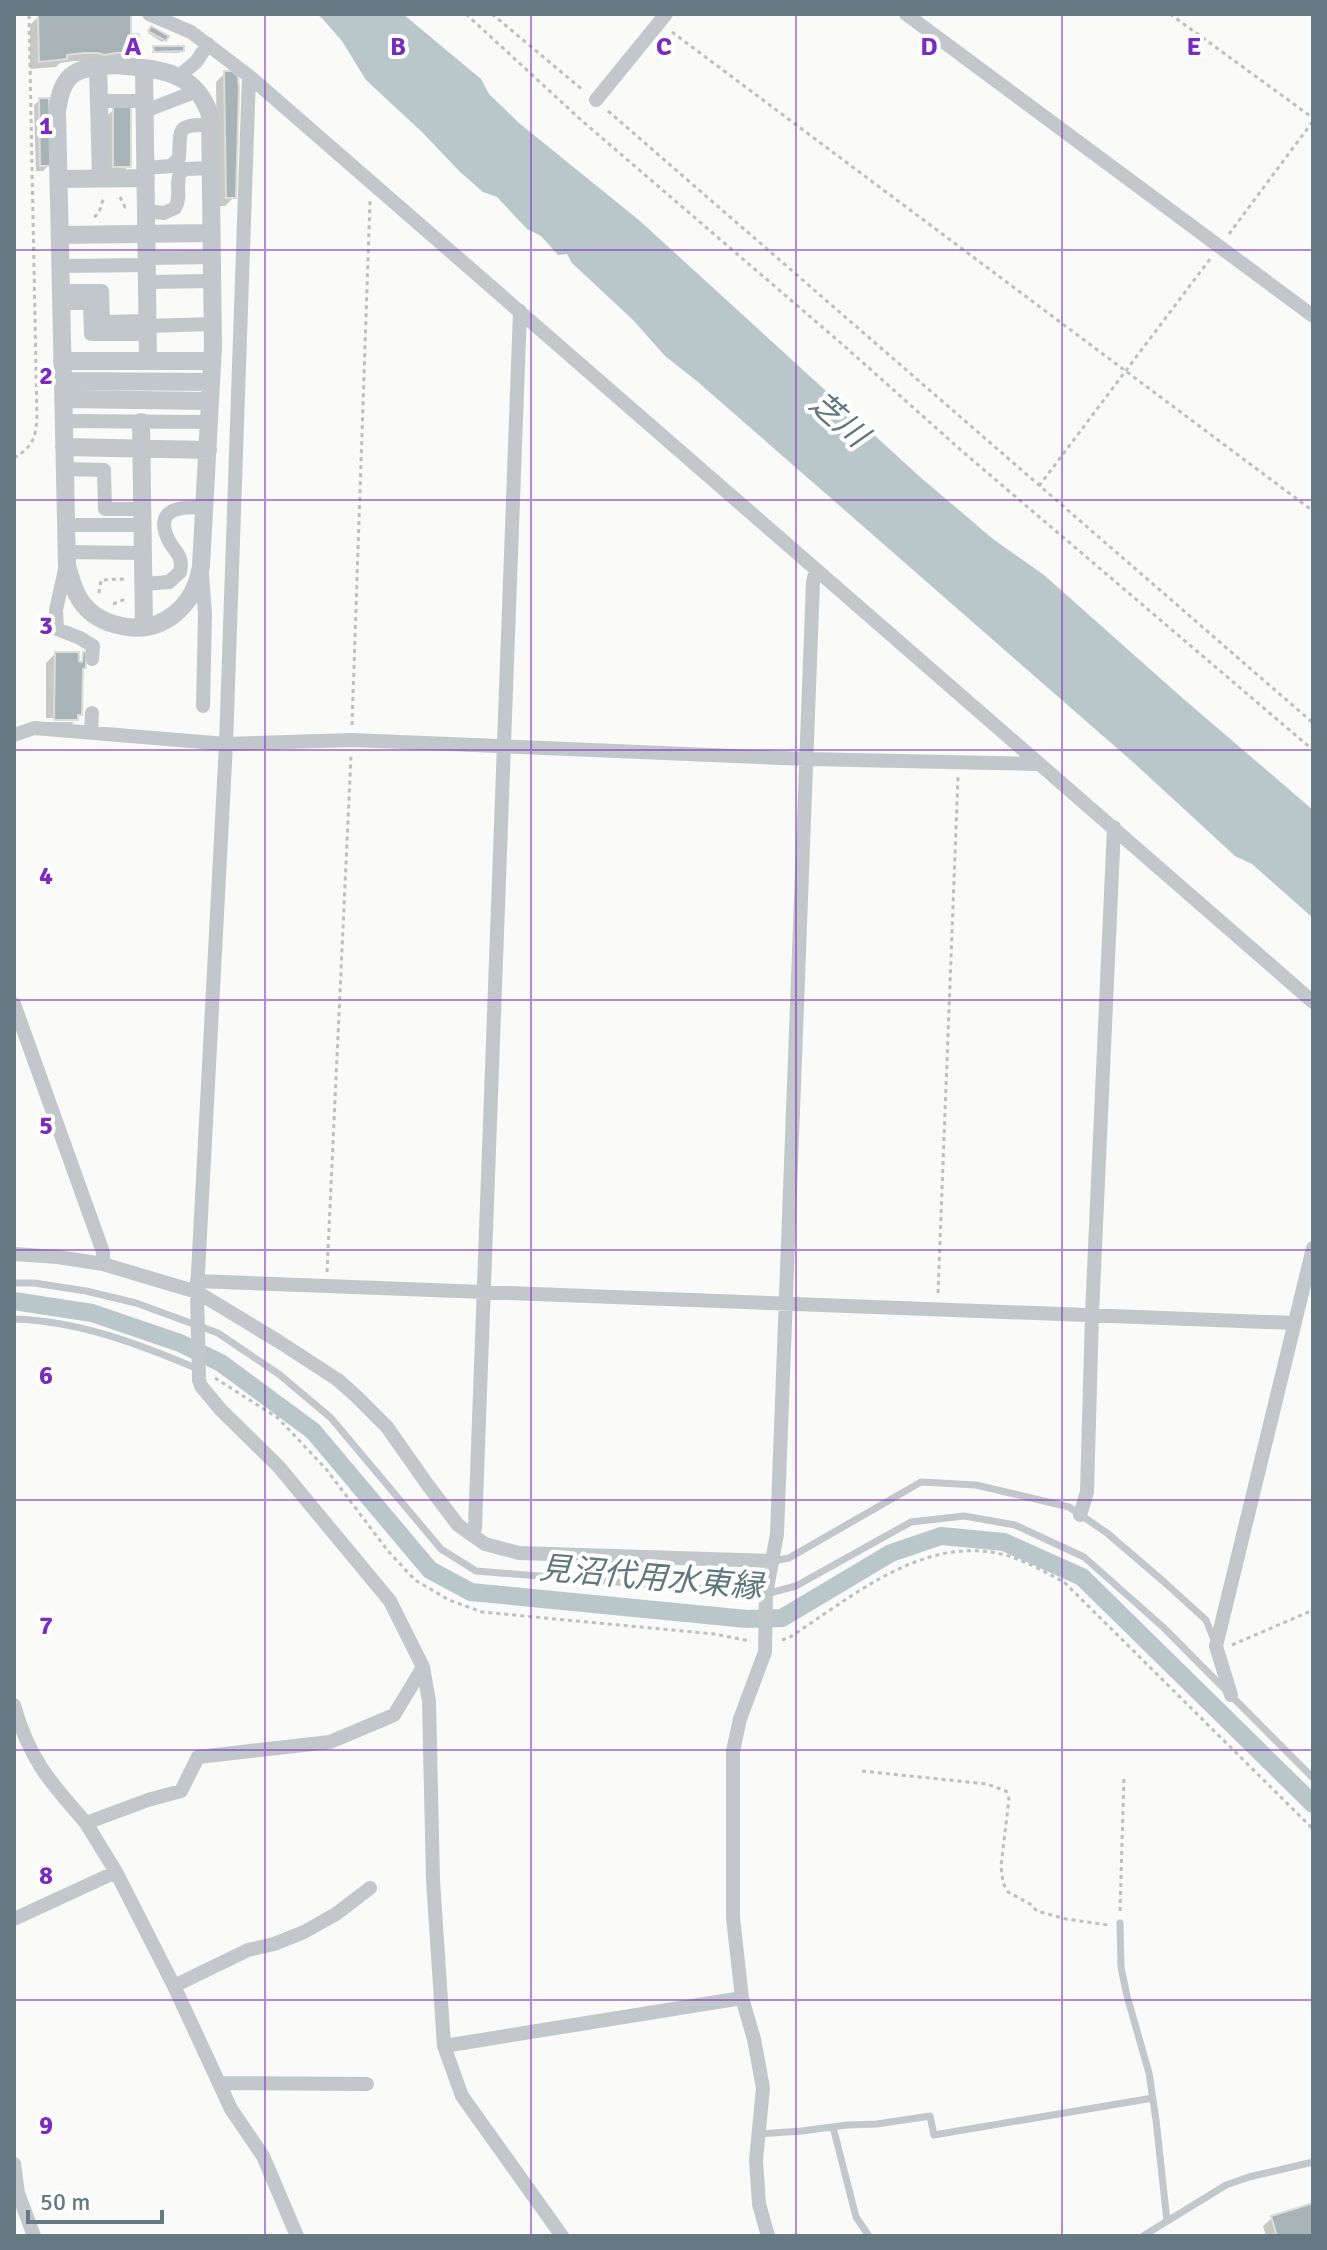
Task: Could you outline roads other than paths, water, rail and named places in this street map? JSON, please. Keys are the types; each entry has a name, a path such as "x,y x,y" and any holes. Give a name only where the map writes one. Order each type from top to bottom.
{"street":[{"path":"149,14 191,32 249,76 1313,1002"},
{"path":"906,14 1313,316"},
{"path":"596,100 663,18"},
{"path":"179,76 196,62 208,44"},
{"path":"98,66 109,189"},
{"path":"98,66 144,68 179,76 197,91 210,115 213,324 199,580 193,595 180,610 164,621 132,628 107,623 81,602 70,581 66,558 57,112 62,86 78,70 98,66"},
{"path":"144,68 148,360"},
{"path":"249,76 226,744 197,1287 198,1367 201,1386 207,1394 279,1467 390,1601 423,1667 429,1701 433,1880 444,2046 462,2096 562,2236"},
{"path":"99,101 145,106 197,91"},
{"path":"59,179 109,189 171,166 179,158 177,141 183,129 189,125 210,125"},
{"path":"146,209 164,213 175,208 180,197 177,187 180,173 186,169 211,168"},
{"path":"60,235 211,233"},
{"path":"147,268 179,277 212,257"},
{"path":"61,266 147,268 179,277 212,281"},
{"path":"61,297 90,303 91,334 213,324"},
{"path":"472,1535 475,1528 520,311"},
{"path":"62,361 212,361"},
{"path":"63,390 211,382"},
{"path":"63,390 210,401"},
{"path":"63,421 209,422"},
{"path":"141,422 144,627"},
{"path":"64,447 208,450"},
{"path":"64,469 104,470 105,509 142,517"},
{"path":"144,582 169,582 180,572 181,557 166,535 168,514 179,507 205,508"},
{"path":"66,558 103,545 142,517"},
{"path":"66,525 103,545 143,553"},
{"path":"66,558 56,610 57,629 93,646 92,659"},
{"path":"201,566 205,614 203,706"},
{"path":"768,2236 759,2204 756,2160 763,2088 742,1998 733,1918 733,1751 740,1719 765,1652 766,1599 777,1534 813,582 816,570"},
{"path":"91,733 92,713"},
{"path":"14,735 34,728 226,744 352,740 807,759 1038,764"},
{"path":"1080,1515 1087,1492 1114,827"},
{"path":"14,1004 103,1252 103,1264"},
{"path":"1231,1695 1217,1649 1313,1248"},
{"path":"14,1254 103,1264 197,1287 327,1286 1294,1323"},
{"path":"197,1287 338,1380 356,1396 387,1427 458,1525 485,1544 519,1553 773,1561"},
{"path":"86,1823 181,1791 198,1757 330,1742 394,1715 423,1667"},
{"path":"14,1705 32,1755 49,1781 86,1823 116,1872 174,1986 231,2109 263,2156 297,2236"},
{"path":"14,1919 116,1872"},
{"path":"174,1986 248,1950 304,1932 336,1914 370,1888"},
{"path":"444,2046 742,1998"},
{"path":"219,2083 367,2084"},
{"path":"14,2164 18,2193 34,2236"}],"lane":[{"path":"14,1283 86,1291 136,1303 218,1333 249,1353 331,1418 441,1549 476,1571 766,1599 796,1586 911,1522 964,1516 1015,1525 1084,1557 1163,1627 1313,1778"},
{"path":"14,1319 33,1319 90,1330 139,1344 198,1367"},
{"path":"773,1561 789,1558 921,1482 976,1485 1069,1507 1107,1533 1206,1620 1217,1649"},
{"path":"1120,1925 1121,1967 1149,2073 1167,2221"},
{"path":"758,2134 877,2124 930,2116 934,2135 1153,2098"},
{"path":"833,2127 856,2217 869,2236"},
{"path":"1143,2236 1226,2185 1313,2162"}],"water":[{"name":"芝川","path":"315,14 403,14 481,79 489,94 519,123 640,221 919,476 993,539 1044,575 1313,810 1313,918 1252,864 1235,856 1134,763 665,356 633,320 572,263 567,254 558,255 541,236 527,229 497,197 483,192 459,171 366,80 342,41"}],"waterway":[{"name":"見沼代用水東縁","path":"14,1301 92,1313 180,1343 221,1363 313,1431 430,1570 471,1592 747,1619 782,1618 891,1553 941,1536 1004,1542 1082,1577 1313,1804"}]}
